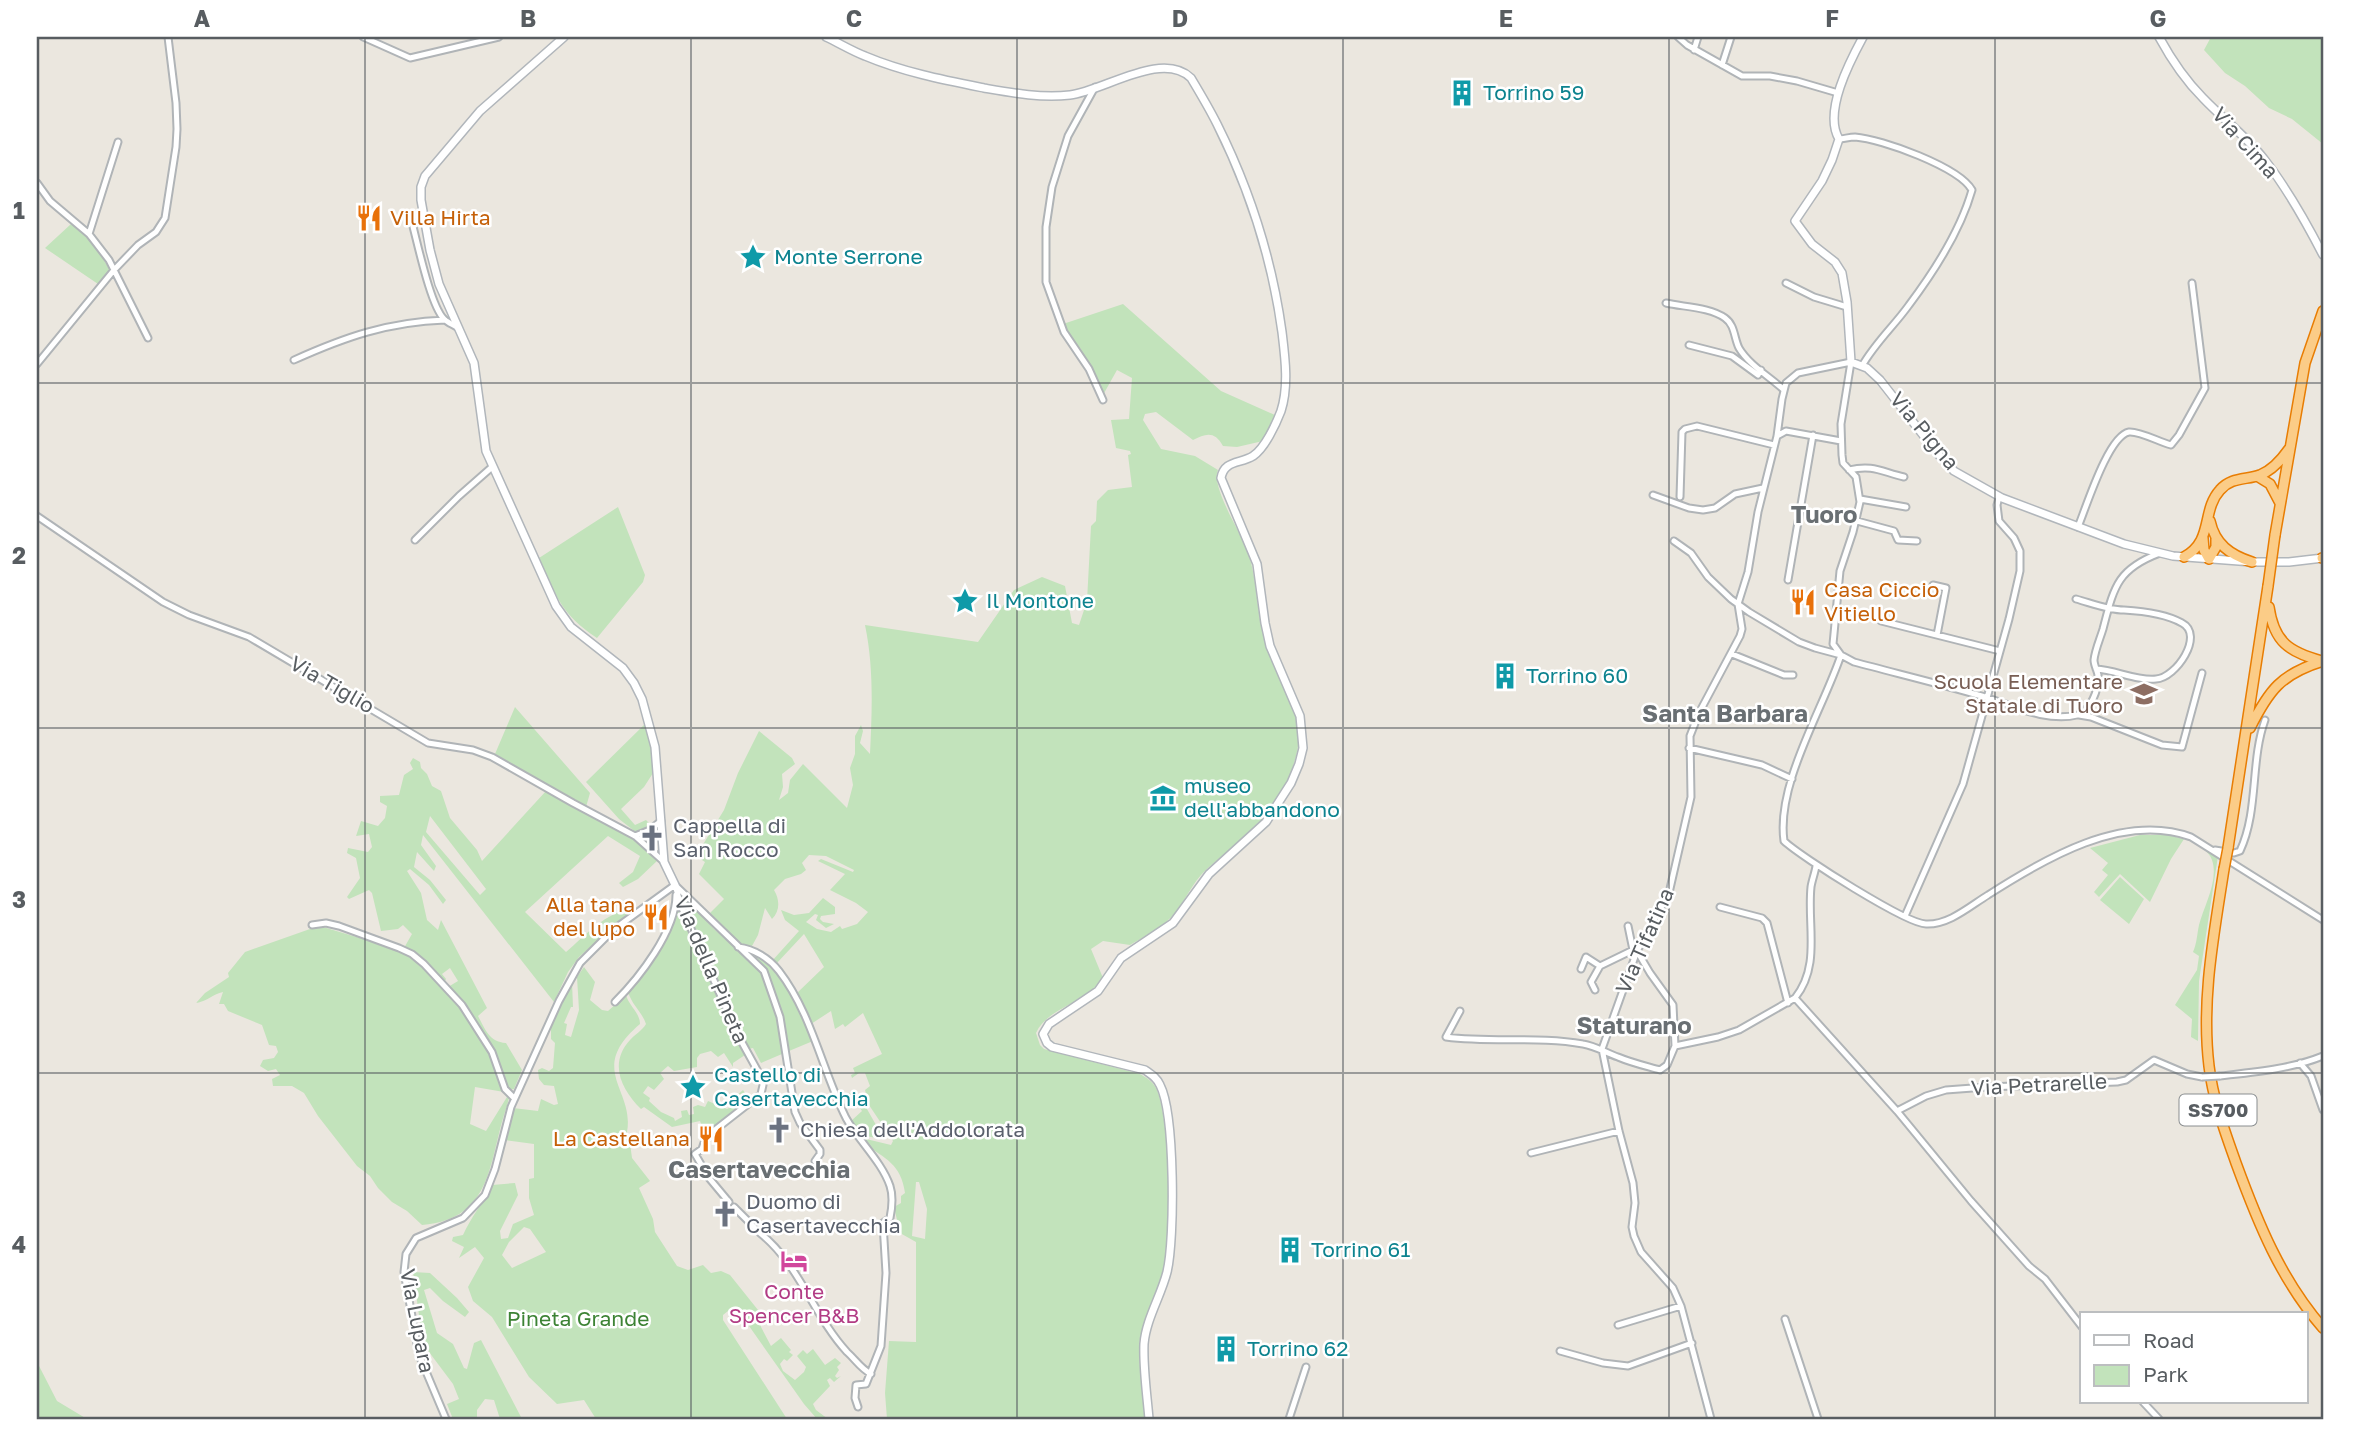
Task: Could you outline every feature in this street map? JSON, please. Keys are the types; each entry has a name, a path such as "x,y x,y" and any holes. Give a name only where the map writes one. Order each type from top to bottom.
{"highway":[{"name":"SS700","path":"2323,311 2305,363 2280,505 2210,958 2206,1004 2208,1065 2226,1137 2272,1251 2296,1293 2323,1328"},
{"path":"2184,556 2197,547 2203,538 2214,498 2219,491 2228,482 2258,476 2281,460 2290,447"},
{"path":"2258,476 2270,484 2280,505"},
{"path":"2209,520 2216,547 2209,559"},
{"path":"2215,537 2225,550 2252,562"},
{"path":"2203,538 2204,550 2209,559"},
{"name":"SS700","path":"2268,590 2272,624 2282,642 2295,652 2322,661"},
{"name":"SS700","path":"2246,737 2263,700 2281,682 2322,661"}],"street":[{"path":"37,364 114,271 138,244 156,232 165,218 177,129 168,37"},
{"path":"363,37 410,58 499,37"},
{"path":"564,37 480,111 425,176 421,187 422,215 439,284 474,363 478,379 482,435 492,467 556,606 571,627 623,667 638,691 655,747 664,862 675,885 755,961 768,980 780,1017 795,1112 800,1124 820,1150 815,1161"},
{"path":"826,37 864,56 902,69 1031,96 1070,94 1164,66 1185,72 1217,125 1252,204 1270,262 1286,370 1281,411 1255,455 1230,463 1222,470 1221,478 1257,564 1270,646 1300,716 1303,748 1299,764 1291,783 1266,822 1209,874 1173,923 1121,958 1098,991 1049,1024 1043,1034 1052,1047 1145,1070 1155,1077 1161,1086 1171,1153 1172,1239 1168,1271 1146,1332 1144,1345 1149,1419"},
{"path":"1678,37 1695,50 1742,76 1769,76 1838,93"},
{"path":"1695,50 1698,37"},
{"path":"1722,65 1731,37"},
{"path":"1839,139 1834,122 1838,93 1849,63 1863,37"},
{"name":"Via Cima","path":"2159,37 2172,61 2202,97 2238,130 2264,159 2323,255"},
{"path":"1095,87 1068,136 1052,187 1046,227 1046,282 1064,332 1088,369 1103,400"},
{"path":"1839,139 1857,137 1920,156 1959,176 1968,182 1972,190 1948,248 1908,307 1874,346 1861,366"},
{"path":"1839,139 1822,181 1795,220 1812,244 1835,262 1842,273 1847,307 1852,362 1841,424 1841,441 1843,463 1856,477 1860,499 1857,521 1840,571 1833,643 1842,655"},
{"path":"89,234 118,142"},
{"path":"37,183 50,201 89,234 109,260 148,338"},
{"path":"411,219 427,280 439,312 445,320 458,328"},
{"path":"1786,283 1814,297 1847,307"},
{"path":"2078,527 2105,462 2122,435 2131,432 2171,445 2205,388 2192,283"},
{"path":"1666,303 1717,314 1727,319 1732,325 1740,348 1760,370 1784,390 1786,383 1798,373 1852,362"},
{"path":"294,360 350,336 414,321 445,320"},
{"path":"1689,345 1731,356 1758,375 1760,370"},
{"name":"Via Pigna","path":"1852,362 1867,368 1881,380 1954,471 1999,497 2124,544 2160,553 2252,562 2323,558"},
{"name":"Via Tifatina","path":"1602,1049 1635,951 1669,893 1691,797 1690,736 1742,629 1738,604 1748,572 1784,390"},
{"path":"1680,497 1682,432 1685,429 1697,426 1774,445"},
{"path":"1777,436 1786,431 1841,441"},
{"path":"1788,580 1812,435"},
{"path":"415,540 492,467"},
{"path":"1849,470 1861,467 1880,469 1904,477"},
{"path":"1653,495 1689,508 1703,510 1715,508 1735,494 1763,488"},
{"path":"1905,916 1963,784 2010,619 2021,560 2018,544 1999,521 1999,497"},
{"path":"1860,499 1906,507"},
{"name":"Via Tiglio","path":"37,516 163,602 189,615 249,637 428,743 473,750 492,757 635,836 664,862"},
{"path":"1857,521 1894,530 1898,540 1917,541"},
{"path":"1674,541 1691,553 1709,577 1738,604 1799,642 1842,655 1854,662 1987,697 2022,711 2091,717 2162,745 2182,747 2202,673"},
{"path":"2079,715 2087,709 2098,687 2094,660 2117,583 2126,571 2160,553"},
{"path":"1933,585 1946,588 1937,635"},
{"path":"2076,599 2124,611 2136,610 2188,626 2190,641 2180,665 2164,677 2154,680 2096,669"},
{"path":"1881,621 2000,651"},
{"path":"1732,654 1784,675 1793,675"},
{"path":"1842,655 1792,779 1782,815 1784,841 1816,866 1905,916 1923,924 1951,919 2035,865 2066,850 2147,829 2179,832 2212,849 2323,920"},
{"path":"2212,849 2234,853 2240,851 2244,842 2252,811 2256,766 2265,720"},
{"path":"1689,748 1762,765 1792,779"},
{"path":"635,836 650,830 661,821"},
{"path":"1675,1046 1739,1030 1795,998 1809,974 1812,938 1811,886 1816,866"},
{"path":"615,1002 643,973 662,940 675,907 675,885"},
{"name":"Via della Pineta","path":"675,885 681,906 761,1077 763,1090 706,1137 702,1149 695,1154 709,1178 754,1227"},
{"name":"Via Lupara","path":"446,1419 419,1355 404,1263 405,1254 416,1238 463,1218 485,1195 495,1169 514,1098 559,1000 580,963 613,930 675,885"},
{"path":"1720,907 1762,918 1767,923 1787,1003"},
{"path":"312,925 326,923 339,926 399,948 424,964 462,1005 492,1052 505,1089 514,1098"},
{"path":"1460,1012 1446,1037 1584,1044 1660,1070 1667,1065 1675,1046 1673,1005 1635,951 1628,926"},
{"path":"738,947 749,948 769,962 793,993 808,1022 827,1076 845,1115 889,1182 892,1210 890,1218 883,1223 886,1273 880,1353 866,1384 858,1384 855,1387 858,1407"},
{"path":"1595,990 1591,982 1600,966 1635,951"},
{"path":"1580,969 1586,957 1600,966"},
{"path":"1795,998 1897,1111 1971,1201 2029,1266 2045,1279 2080,1324"},
{"path":"1602,1049 1633,1183 1635,1203 1632,1227 1645,1257 1673,1288 1681,1306 1711,1419"},
{"name":"Via Petrarelle","path":"1897,1111 1926,1096 1946,1090 2126,1080 2154,1060 2187,1074 2202,1077 2274,1069 2323,1056"},
{"path":"2300,1063 2311,1076 2323,1110"},
{"path":"1531,1153 1619,1131"},
{"path":"760,1233 786,1258 836,1340 854,1362 871,1374"},
{"path":"1618,1325 1681,1306"},
{"path":"1785,1319 1818,1419"},
{"path":"1560,1350 1603,1363 1628,1366 1692,1343"},
{"path":"1289,1419 1306,1367"},
{"path":"2145,1404 2159,1419"}],"green space":[{"path":"2211,37 2323,37 2323,144 2292,119 2269,108 2245,86 2225,73 2204,50"},
{"path":"71,224 83,232 105,258 110,271 98,284 45,248"},
{"path":"1123,304 1221,391 1275,415 1263,441 1237,447 1223,446 1217,438 1210,435 1193,440 1156,412 1145,414 1143,420 1161,449 1195,456 1218,470 1221,495 1249,554 1261,624 1268,648 1294,707 1299,731 1296,758 1270,809 1253,830 1201,875 1176,912 1158,928 1130,945 1103,941 1091,949 1103,978 1091,991 1053,1014 1036,1033 1044,1049 1140,1074 1156,1088 1161,1103 1167,1151 1168,1235 1163,1274 1144,1323 1139,1347 1146,1419 887,1419 885,1393 889,1341 916,1342 916,1242 892,1231 892,1224 897,1220 894,1207 901,1203 901,1196 905,1193 900,1175 891,1163 863,1143 862,1138 891,1145 893,1141 869,1105 865,1090 870,1086 865,1073 859,1073 852,1078 851,1075 855,1073 853,1068 882,1054 863,1013 845,1027 843,1024 835,1029 831,1011 811,1024 797,993 824,967 804,934 776,964 772,961 799,931 785,920 781,910 794,915 809,913 823,898 835,907 835,914 821,916 820,919 834,924 826,928 816,920 818,915 815,914 806,922 817,929 831,932 840,926 842,929 857,924 868,912 830,890 845,874 818,861 821,859 853,872 854,870 826,856 809,855 802,863 806,870 785,879 774,890 778,901 777,912 772,919 765,908 758,935 752,946 741,944 710,913 724,899 699,874 705,862 696,856 724,810 738,773 759,731 792,758 795,764 782,774 783,787 779,800 788,793 790,780 803,764 847,808 853,785 850,768 855,754 855,736 861,725 863,731 860,743 870,754 871,673 865,625 978,642 1014,590 1042,577 1065,586 1072,623 1079,625 1087,601 1091,526 1096,521 1097,501 1108,490 1132,487 1128,455 1131,454 1130,451 1116,448 1111,420 1129,419 1132,378 1117,370 1103,395 1082,357 1081,349 1076,346 1063,324","holes":["916,1182 919,1182 927,1209 925,1239 912,1236"]},
{"path":"618,507 645,575 643,582 597,638 567,612 539,558"},
{"path":"515,707 590,793 586,807 495,754"},
{"path":"646,723 655,770 644,787 621,809 635,825 646,820 652,826 637,833 619,819 586,782"},
{"path":"413,758 420,762 432,786 441,791 450,818 477,850 482,861 546,791 634,839 658,860 638,879 623,887 619,883 633,872 640,856 608,836 525,912 566,952 605,919 633,909 579,957 568,972 554,1002 423,835 421,845 436,866 434,871 417,852 414,867 430,880 446,900 443,904 429,885 410,869 407,871 421,893 427,920 438,930 441,920 487,1008 478,1016 485,1030 495,1040 506,1043 522,1070 514,1089 509,1090 506,1086 474,1022 448,987 458,981 450,968 442,974 446,979 444,983 404,948 412,934 403,925 398,929 381,931 369,890 349,899 347,897 360,878 356,858 347,853 348,848 368,852 372,847 369,834 356,836 361,821 378,826 385,818 387,806 380,802 380,796 399,795 404,775 413,769 410,763","holes":["430,816 486,889 480,895 426,832"]},
{"path":"2140,835 2167,835 2184,839 2150,902 2120,874 2099,897 2094,892 2108,875 2102,870 2108,863 2090,848"},
{"path":"2193,840 2218,856 2199,981 2198,1041 2191,1037 2192,1019 2175,1005 2197,970 2199,956 2193,952 2214,876 2211,857"},
{"path":"2120,877 2144,899 2129,924 2100,900"},
{"path":"686,899 714,929 748,958 762,975 777,1015 782,1054 761,1063 753,1048 748,1049 681,902"},
{"path":"678,905 745,1055 733,1063 733,1067 724,1053 718,1057 711,1051 700,1054 697,1067 674,1071 668,1066 660,1073 664,1079 654,1090 648,1086 643,1093 661,1112 675,1121 682,1117 681,1111 687,1110 689,1115 694,1114 693,1107 705,1107 708,1101 727,1109 743,1090 747,1096 743,1100 746,1103 705,1135 700,1121 672,1127 644,1107 641,1109 628,1094 620,1076 623,1049 646,1024 628,992 658,951 670,929"},
{"path":"323,927 400,950 422,966 461,1009 492,1057 504,1092 475,1087 470,1124 486,1131 507,1097 509,1098 491,1165 476,1199 463,1211 446,1220 422,1225 392,1202 370,1176 357,1166 318,1116 304,1093 292,1086 273,1086 272,1079 280,1075 276,1069 268,1071 260,1066 263,1060 274,1058 278,1052 276,1046 269,1045 262,1025 228,1011 224,1004 219,1004 223,992 196,1003 205,993 229,977 228,973 245,952"},
{"path":"746,950 759,957 780,977 795,1001 813,1041 789,1051 777,996 756,960"},
{"name":"Pineta Grande","path":"584,967 595,982 590,1000 602,1010 608,1011 626,995 640,1020 640,1024 624,1040 616,1054 614,1067 628,1117 627,1132 632,1158 650,1181 639,1188 653,1219 655,1232 677,1266 688,1270 703,1265 711,1273 721,1271 730,1275 758,1310 761,1327 771,1346 781,1338 791,1350 789,1352 793,1355 780,1364 783,1371 795,1380 806,1367 797,1356 803,1350 807,1354 813,1349 825,1365 835,1358 841,1363 835,1376 841,1376 834,1382 830,1378 827,1380 830,1386 813,1404 816,1410 828,1419 817,1419 804,1404 735,1310 723,1315 723,1320 787,1419 596,1419 584,1400 557,1404 529,1377 492,1317 473,1301 468,1287 484,1258 475,1247 459,1258 464,1247 452,1241 453,1237 463,1235 492,1185 515,1183 518,1195 500,1231 501,1239 508,1238 513,1224 534,1215 529,1198 529,1179 534,1178 534,1144 504,1140 513,1108 538,1111 541,1099 558,1104 554,1086 544,1085 539,1079 538,1070 542,1068 549,1071 553,1068 555,1043 551,1039 551,1025 572,982 573,1007 564,1023 567,1024 565,1035 571,1037 579,1010 577,977","holes":["524,1227 530,1229 546,1252 512,1268 502,1255 509,1242"]},
{"path":"848,1094 854,1096 859,1095 884,1139 858,1135 851,1121 862,1111 855,1101 850,1103"},
{"name":"Pineta Grande","path":"413,1272 430,1273 469,1312 465,1317 430,1288 424,1290 437,1333 453,1344 464,1368 467,1369 474,1343 481,1340 522,1419 500,1419 494,1400 485,1399 477,1410 477,1419 453,1419 447,1404 459,1399 453,1384 423,1344"},
{"path":"37,1362 57,1401 87,1419 37,1419"}],"place":[{"name":"Torrino 59","path":"1462,93"},
{"name":"Villa Hirta","path":"369,218"},
{"name":"Monte Serrone","path":"753,257"},
{"name":"Il Montone","path":"965,601"},
{"name":"Casa Ciccio Vitiello","path":"1803,602"},
{"name":"Torrino 60","path":"1505,676"},
{"name":"Scuola Elementare Statale di Tuoro","path":"2144,694"},
{"name":"museo dell'abbandono","path":"1163,798"},
{"name":"Cappella di San Rocco","path":"652,838"},
{"name":"Alla tana del lupo","path":"656,917"},
{"name":"Castello di Casertavecchia","path":"693,1087"},
{"name":"Chiesa dell'Addolorata","path":"779,1130"},
{"name":"La Castellana","path":"711,1139"},
{"name":"Duomo di Casertavecchia","path":"725,1214"},
{"name":"Torrino 61","path":"1290,1250"},
{"name":"Conte Spencer B&B","path":"794,1261"},
{"name":"Torrino 62","path":"1226,1349"}],"district":[{"name":"Tuoro","path":"1824,515"},
{"name":"Santa Barbara","path":"1725,714"},
{"name":"Staturano","path":"1634,1026"},
{"name":"Casertavecchia","path":"759,1170"}]}
